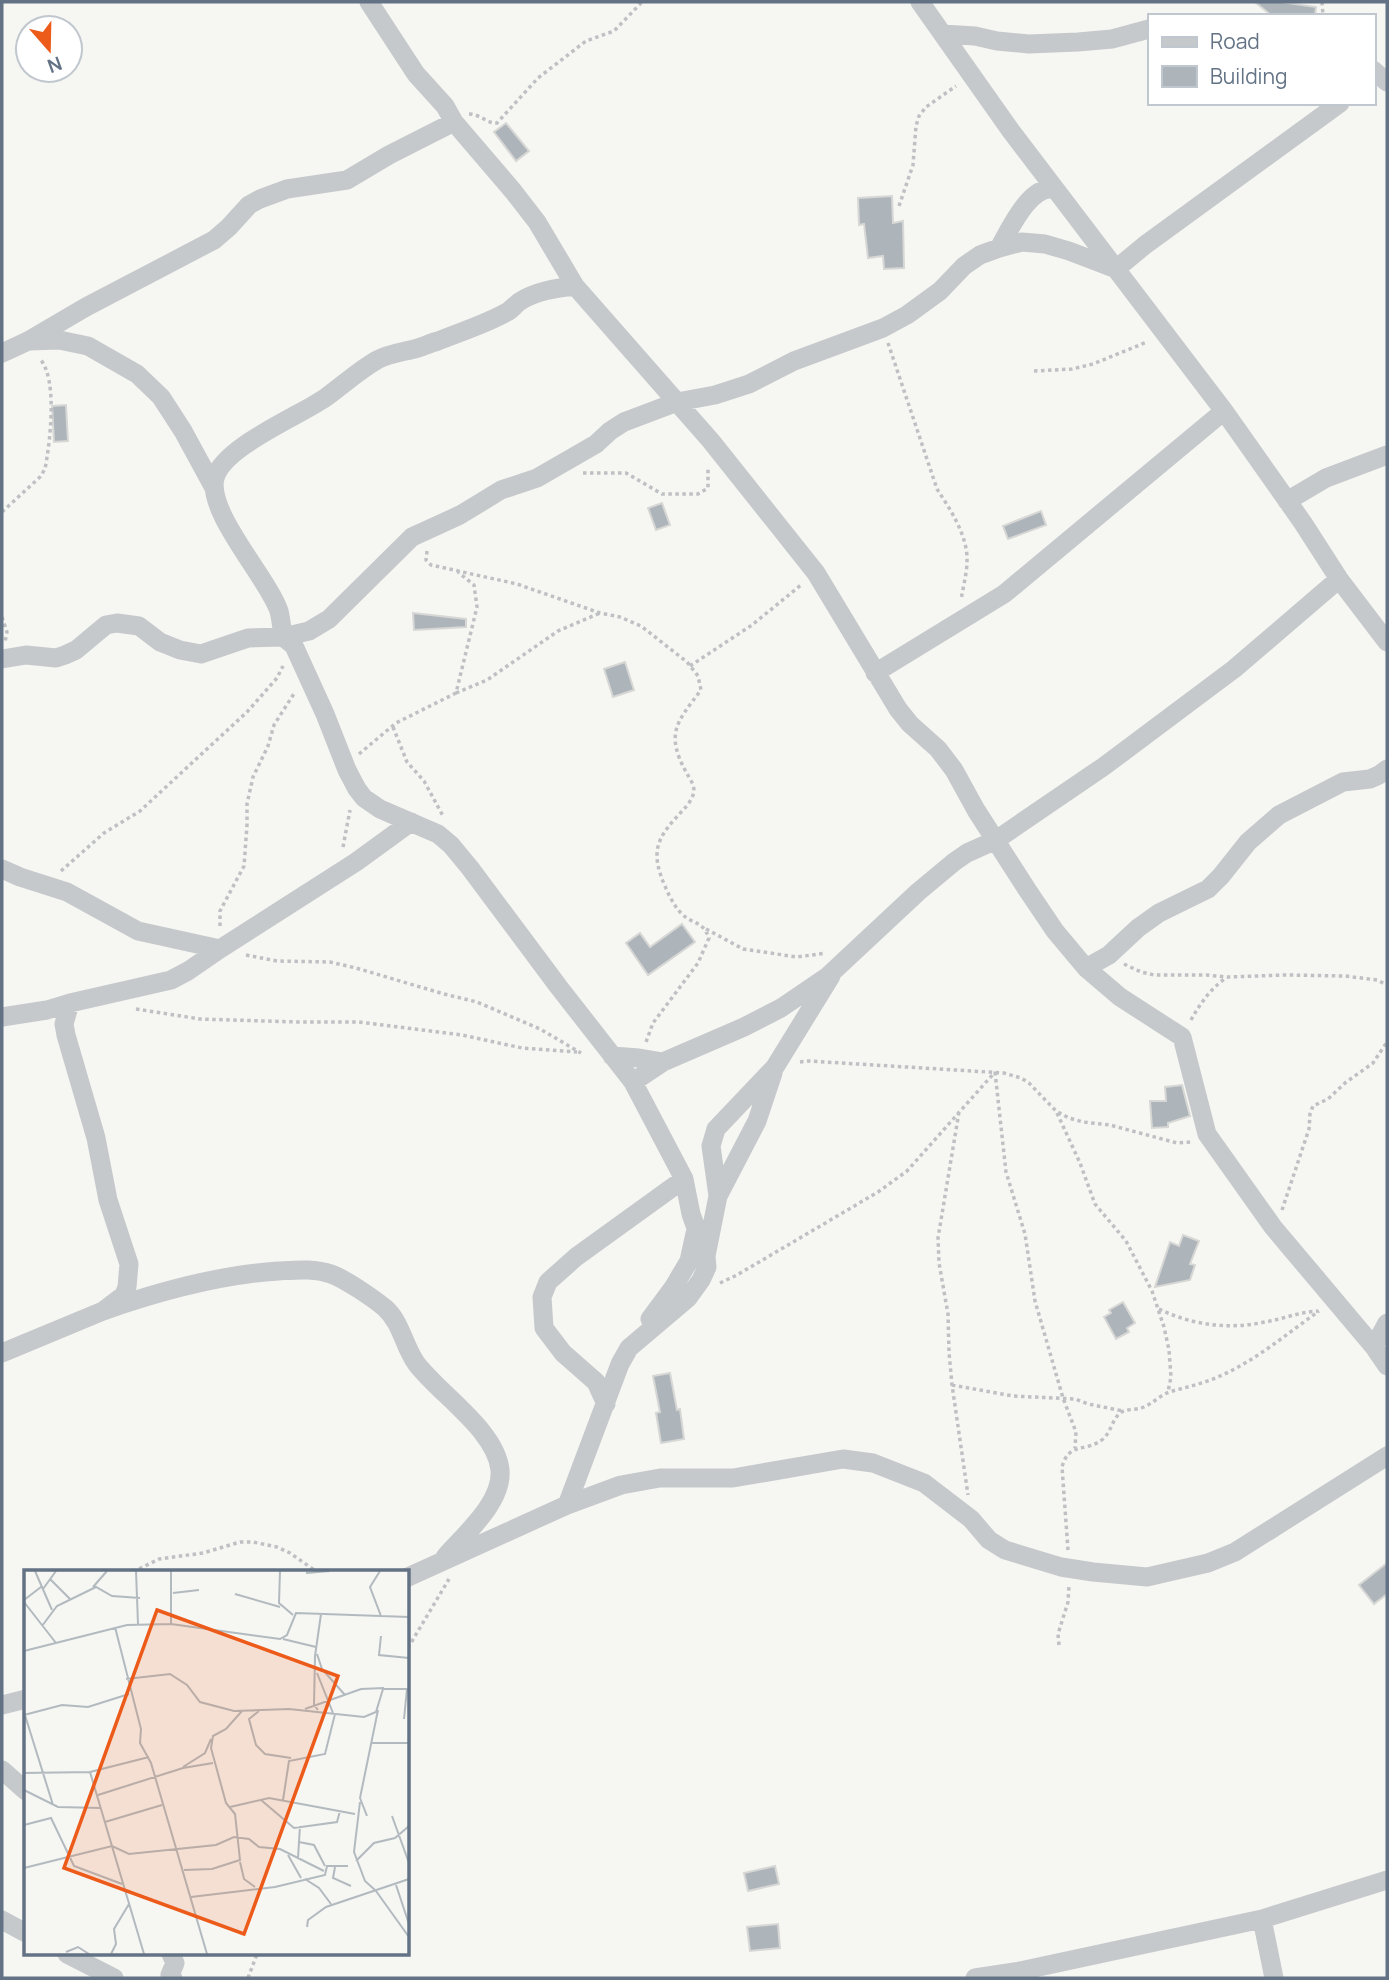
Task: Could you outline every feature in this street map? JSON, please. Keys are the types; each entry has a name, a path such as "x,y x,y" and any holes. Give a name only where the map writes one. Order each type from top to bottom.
{"street":[{"path":"369,2 416,74 445,106 454,122 537,222 575,286 711,441 817,573 875,673 910,724 938,749 954,770 976,810 1055,931 1086,968 1120,997 1182,1037 1207,1134 1272,1227 1387,1366"},
{"path":"920,2 1011,131 1224,411 1339,579 1387,642"},
{"path":"943,34 1029,44 1112,39 1148,29"},
{"path":"1116,269 1337,105"},
{"path":"14,347 214,240 229,228 248,205 278,192 347,180 454,122"},
{"path":"999,248 1027,203 1048,187 1055,189"},
{"path":"3,652 56,658 76,650 106,625 117,623 139,626 160,642 201,654 248,638 288,642 324,623 406,541 460,515 501,490 537,478 596,444 624,422 677,402 715,395 749,384 794,362 883,328 907,315 940,291 964,267 980,256 1022,242 1045,244 1116,269"},
{"path":"214,488 214,479 220,467 256,437 325,398 347,379 378,360 482,323 508,312 531,296 575,286"},
{"path":"14,347 59,340 89,346 137,374 161,397 214,488 220,510 229,528 278,610 288,642 325,714 349,774 364,798 380,809 438,834 451,845 633,1082 684,1179 696,1229 706,1256"},
{"path":"875,673 1004,594 1224,411"},
{"path":"1287,500 1326,478 1387,455"},
{"path":"633,1082 663,1062 744,1027 780,1008 835,970 954,862 996,840 1103,767 1234,669 1339,579"},
{"path":"1086,968 1109,955 1159,913 1208,889 1222,876 1248,842 1279,815 1343,782 1370,779 1387,769"},
{"path":"2,1017 47,1010 171,980 330,878 411,822"},
{"path":"2,869 67,892 138,931 220,949"},
{"path":"718,1196 711,1146 716,1129 775,1067 835,970"},
{"path":"69,1003 64,1024 66,1035 96,1138 108,1200 129,1265 124,1295 103,1311"},
{"path":"612,1056 663,1062"},
{"path":"629,1348 688,1298 701,1280 706,1267 718,1196 757,1121 775,1067"},
{"path":"606,1404 596,1382 563,1353 544,1328 542,1297 548,1282 576,1257 684,1179"},
{"path":"568,1505 620,1364 689,1261 696,1229"},
{"path":"2,1353 103,1311 159,1292 247,1273 306,1270 331,1274 386,1308 413,1358 477,1426 495,1451 500,1469 499,1488 492,1502 442,1561"},
{"path":"1374,1347 1387,1323"},
{"path":"410,1576 568,1505 621,1485 660,1478 733,1478 842,1459 873,1463 924,1483 971,1519 989,1540 1005,1550 1069,1568 1147,1577 1208,1563 1235,1552 1387,1456"},
{"path":"2,1705 24,1700"},
{"path":"2,1770 18,1786"},
{"path":"975,1978 1020,1971 1262,1919 1387,1880"},
{"path":"1262,1919 1274,1978"},
{"path":"2,1920 24,1932"},
{"path":"69,1955 114,1978"},
{"path":"157,1955 172,1977"},
{"path":"171,1955 174,1963 172,1977"}],"path":[{"path":"454,122 460,116 474,114 497,123 538,78 586,41 614,30 642,2"},
{"path":"899,206 913,165 919,116 926,107 972,74"},
{"path":"883,328 928,468 967,551 968,562 957,622"},
{"path":"1034,371 1072,369 1156,340 1173,343"},
{"path":"2,512 40,477 45,469 52,397 44,363 40,358 14,347"},
{"path":"576,474 626,473 662,494 698,494 709,488 711,441"},
{"path":"439,524 425,555 431,565 517,584 642,626 690,666 698,676 701,690 678,724 674,737 675,747 693,784 694,792 689,804 660,838 657,860 661,877 684,916 743,949 796,957 813,956 862,944"},
{"path":"456,570 474,585 477,607 456,693"},
{"path":"690,666 752,625 817,573"},
{"path":"330,878 344,846 350,816 349,774 374,741 414,713 487,680 558,631 600,613"},
{"path":"2,617 7,632 3,652"},
{"path":"44,885 104,833 140,811 247,712 277,678 288,642"},
{"path":"305,671 296,692 274,725 268,746 253,777 247,804 244,866 220,911 220,949 277,961 330,962 477,1002 541,1029 581,1053"},
{"path":"393,727 407,762 424,780 443,813 451,845"},
{"path":"639,1058 653,1023 698,963 709,938 705,929"},
{"path":"1109,955 1141,972 1154,975 1345,976 1377,980 1387,985"},
{"path":"1182,1037 1209,992 1227,977"},
{"path":"125,1007 200,1019 359,1022 462,1035 522,1048 612,1056"},
{"path":"1272,1227 1281,1214 1288,1195 1314,1106 1328,1099 1373,1063 1387,1042"},
{"path":"775,1067 809,1061 1004,1073 1029,1083 1056,1111 1069,1118 1110,1125 1177,1143 1193,1142 1207,1134"},
{"path":"688,1298 737,1275 878,1192 907,1171 995,1072"},
{"path":"995,1072 1006,1172 1025,1234 1035,1301 1063,1398 1076,1432 1075,1448"},
{"path":"1056,1111 1095,1204 1126,1241 1152,1291 1169,1350 1171,1377 1167,1393"},
{"path":"959,1112 938,1238 948,1314 948,1352 971,1519"},
{"path":"1157,1308 1190,1322 1233,1326 1263,1323 1307,1311 1341,1310"},
{"path":"953,1385 1013,1396 1063,1398 1123,1411 1143,1408 1167,1393 1221,1376 1319,1311"},
{"path":"1059,1645 1058,1634 1068,1602 1069,1568 1062,1467 1064,1458 1075,1448 1084,1448 1102,1440 1123,1411"},
{"path":"137,1570 159,1559 203,1553 240,1542 253,1542 277,1547 314,1570"},
{"path":"410,1645 467,1550"},
{"path":"248,1978 257,1955"}],"building":[{"path":"1255,2 1281,2 1316,7 1315,14 1270,14"},
{"path":"506,123 529,151 516,161 494,132"},
{"path":"892,196 893,223 903,221 904,268 884,269 883,256 868,258 864,224 859,225 858,198"},
{"path":"66,405 68,441 54,442 52,406"},
{"path":"662,503 670,525 656,530 648,508"},
{"path":"1041,511 1046,525 1008,539 1003,526"},
{"path":"413,613 466,619 466,627 414,630"},
{"path":"625,662 634,690 613,697 604,669"},
{"path":"682,924 695,942 648,975 626,943 640,933 650,947"},
{"path":"1182,1085 1190,1116 1168,1123 1168,1127 1152,1128 1150,1101 1166,1101 1165,1087"},
{"path":"1183,1235 1199,1241 1190,1264 1195,1265 1190,1280 1155,1287 1170,1242 1179,1246"},
{"path":"1123,1302 1135,1323 1127,1328 1129,1332 1116,1339 1104,1317 1111,1313 1109,1310"},
{"path":"670,1373 677,1410 680,1409 684,1439 661,1443 656,1413 660,1412 653,1376"},
{"path":"1387,1563 1387,1594 1374,1604 1359,1585"},
{"path":"775,1866 779,1884 748,1891 744,1873"},
{"path":"778,1924 780,1948 750,1951 747,1927"}]}
